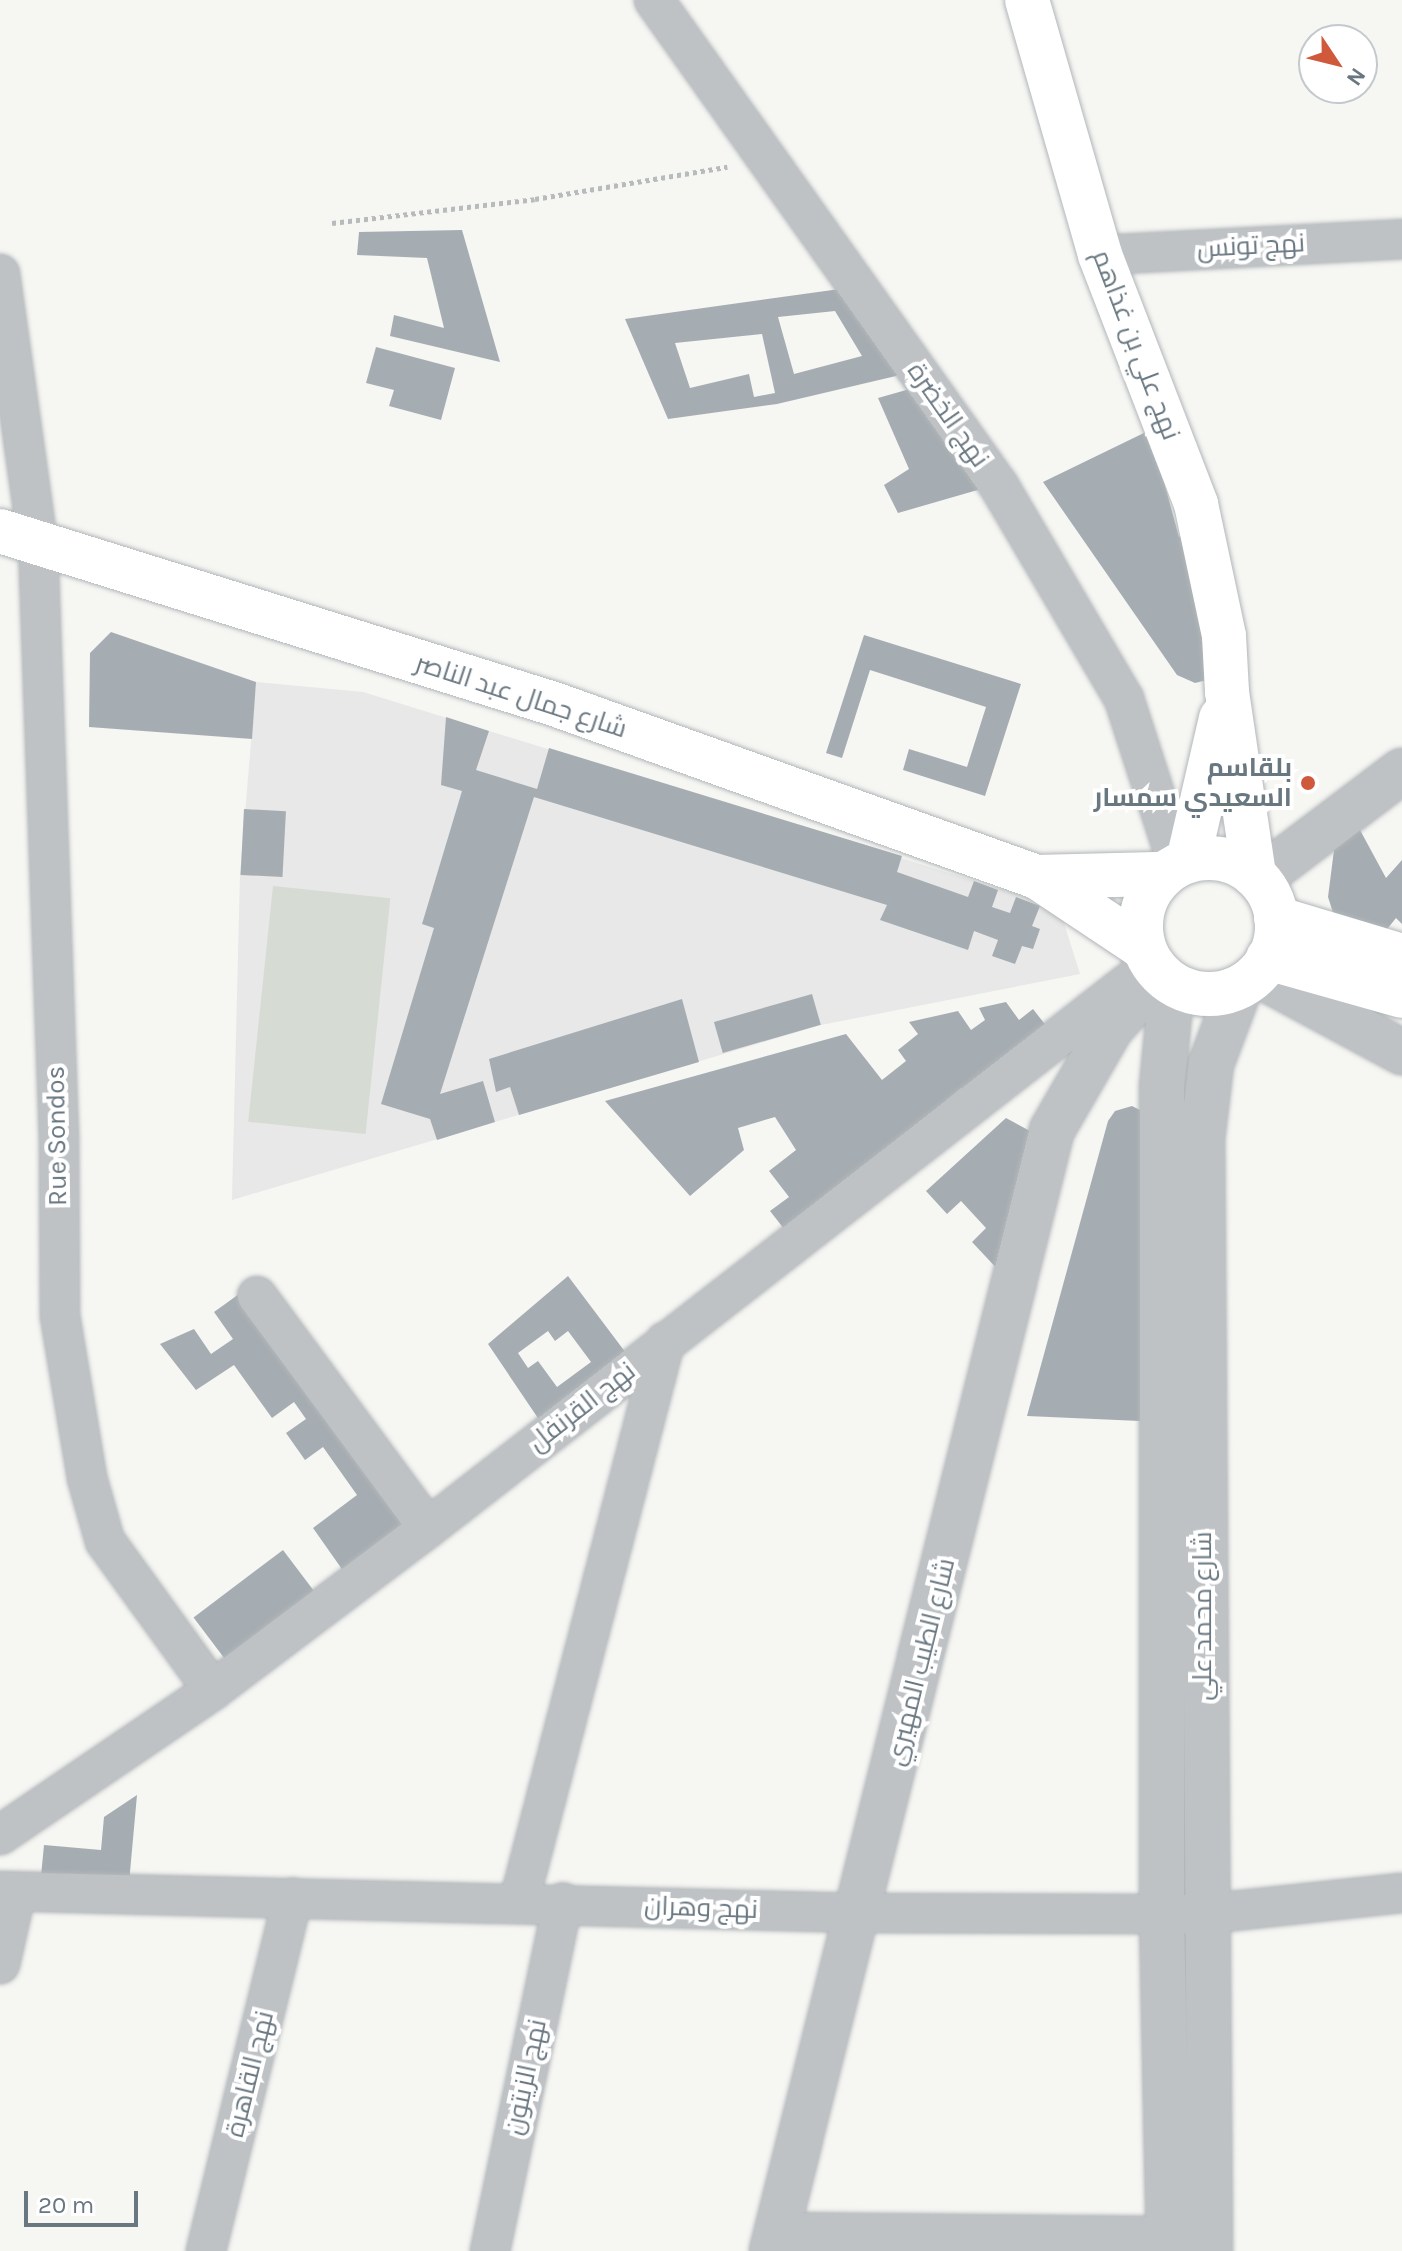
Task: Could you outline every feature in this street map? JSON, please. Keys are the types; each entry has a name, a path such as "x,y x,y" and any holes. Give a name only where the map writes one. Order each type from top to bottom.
{"main road":[{"name":"نهج علي بن غذاهم","path":"1027,0 1100,255 1196,504 1224,636 1227,692 1257,877"},
{"name":"شارع جمال عبد الناصر","path":"19,537 554,704 1037,877 1157,967"},
{"name":"نهج علي بن غذاهم","path":"1177,866 1227,692"},
{"path":"1260,959 1257,877 1212,858 1177,866 1143,908 1157,967 1194,993 1217,994 1260,959 1402,956"},
{"name":"شارع جمال عبد الناصر","path":"1037,877 1177,866"},
{"path":"1260,959 1402,996"}],"street":[{"name":"نهج الخضرة","path":"654,0 999,486 1110,675 1141,748 1177,866"},
{"name":"نهج تونس","path":"1100,255 1402,239"},
{"name":"Rue Sondos","path":"0,274 59,1138 60,1316 87,1478 105,1541 213,1690"},
{"path":"1257,877 1402,771"},
{"path":"1260,959 1402,1052"},
{"name":"شارع محمد علي","path":"1169,2244 1183,1914 1202,1139 1211,1064 1260,959"},
{"name":"نهج القرنفل","path":"0,1835 213,1690 1157,967"},
{"name":"شارع الطيب المهيري","path":"774,2242 859,1913 1052,1130 1111,1028 1157,967"},
{"name":"شارع محمد علي","path":"1157,967 1183,1914 1210,2251"},
{"path":"257,1296 428,1528"},
{"path":"519,1902 665,1342"},
{"path":"0,1964 8,1892"},
{"name":"نهج وهران","path":"8,1892 563,1903 859,1913 1183,1914 1402,1893"},
{"name":"نهج القاهرة","path":"206,2251 293,1898"},
{"name":"نهج الزيتون","path":"490,2251 563,1903"},
{"path":"774,2242 1169,2244"}],"path":[{"path":"332,223 535,199 766,161"}],"shaded area":[{"path":"256,682 363,692 1059,907 1080,974 821,1025 232,1200 240,875"},
{"path":"273,886 390,898 366,1134 248,1122"}],"building":[{"path":"462,230 500,362 390,336 394,315 444,328 427,258 357,255 359,232"},
{"path":"847,288 899,371 896,376 777,404 668,419 625,319","holes":["835,311 862,356 794,374 778,317","762,334 775,393 754,397 749,374 690,388 675,343"]},
{"path":"376,347 455,368 441,420 389,406 394,390 366,383"},
{"path":"924,385 988,487 898,513 884,485 909,469 878,398"},
{"path":"1150,430 1179,537 1188,531 1214,651 1207,680 1195,683 1177,675 1043,482"},
{"path":"111,632 256,682 252,739 89,727 90,653"},
{"path":"864,635 1021,684 985,796 903,770 909,749 967,767 986,707 870,670 842,758 826,753"},
{"path":"446,717 489,731 476,770 537,789 549,748 902,856 897,872 968,897 974,881 998,890 992,907 1010,913 1016,897 1040,906 1032,926 1040,929 1033,949 1022,946 1015,964 992,956 998,940 974,931 968,950 880,920 887,905 534,797 440,1094 483,1081 495,1122 437,1140 430,1119 381,1104 434,928 422,924 462,791 441,785"},
{"path":"244,809 286,811 282,877 241,875"},
{"path":"1360,830 1386,878 1402,860 1402,924 1396,918 1380,938 1337,925 1328,897 1334,850"},
{"path":"812,994 821,1025 723,1053 714,1022"},
{"path":"682,999 699,1062 519,1115 510,1087 496,1092 489,1059"},
{"path":"1006,1002 1019,1020 1033,1009 1051,1032 968,1097 961,1088 788,1234 770,1211 789,1197 769,1171 796,1150 775,1117 738,1128 744,1150 690,1196 605,1101 846,1034 882,1080 906,1061 898,1050 918,1034 909,1022 958,1011 971,1030 985,1020 979,1008"},
{"path":"1132,1106 1142,1111 1140,1421 1027,1416 1108,1121 1115,1111"},
{"path":"1006,1118 1030,1131 1002,1274 972,1242 986,1228 961,1201 947,1214 926,1191"},
{"path":"568,1276 632,1361 546,1430 488,1344","holes":["548,1331 555,1341 568,1331 591,1362 557,1387 538,1361 528,1368 518,1353"]},
{"path":"246,1289 423,1530 351,1582 313,1528 357,1495 323,1447 305,1460 286,1433 306,1419 294,1402 272,1418 234,1365 196,1390 160,1344 194,1329 211,1354 233,1339 214,1312"},
{"path":"283,1550 322,1601 232,1669 194,1617"},
{"path":"137,1795 129,1883 41,1876 44,1845 101,1850 104,1817"}],"place":[{"name":"بلقاسم السعيدي سمسار","path":"1308,783"}]}
